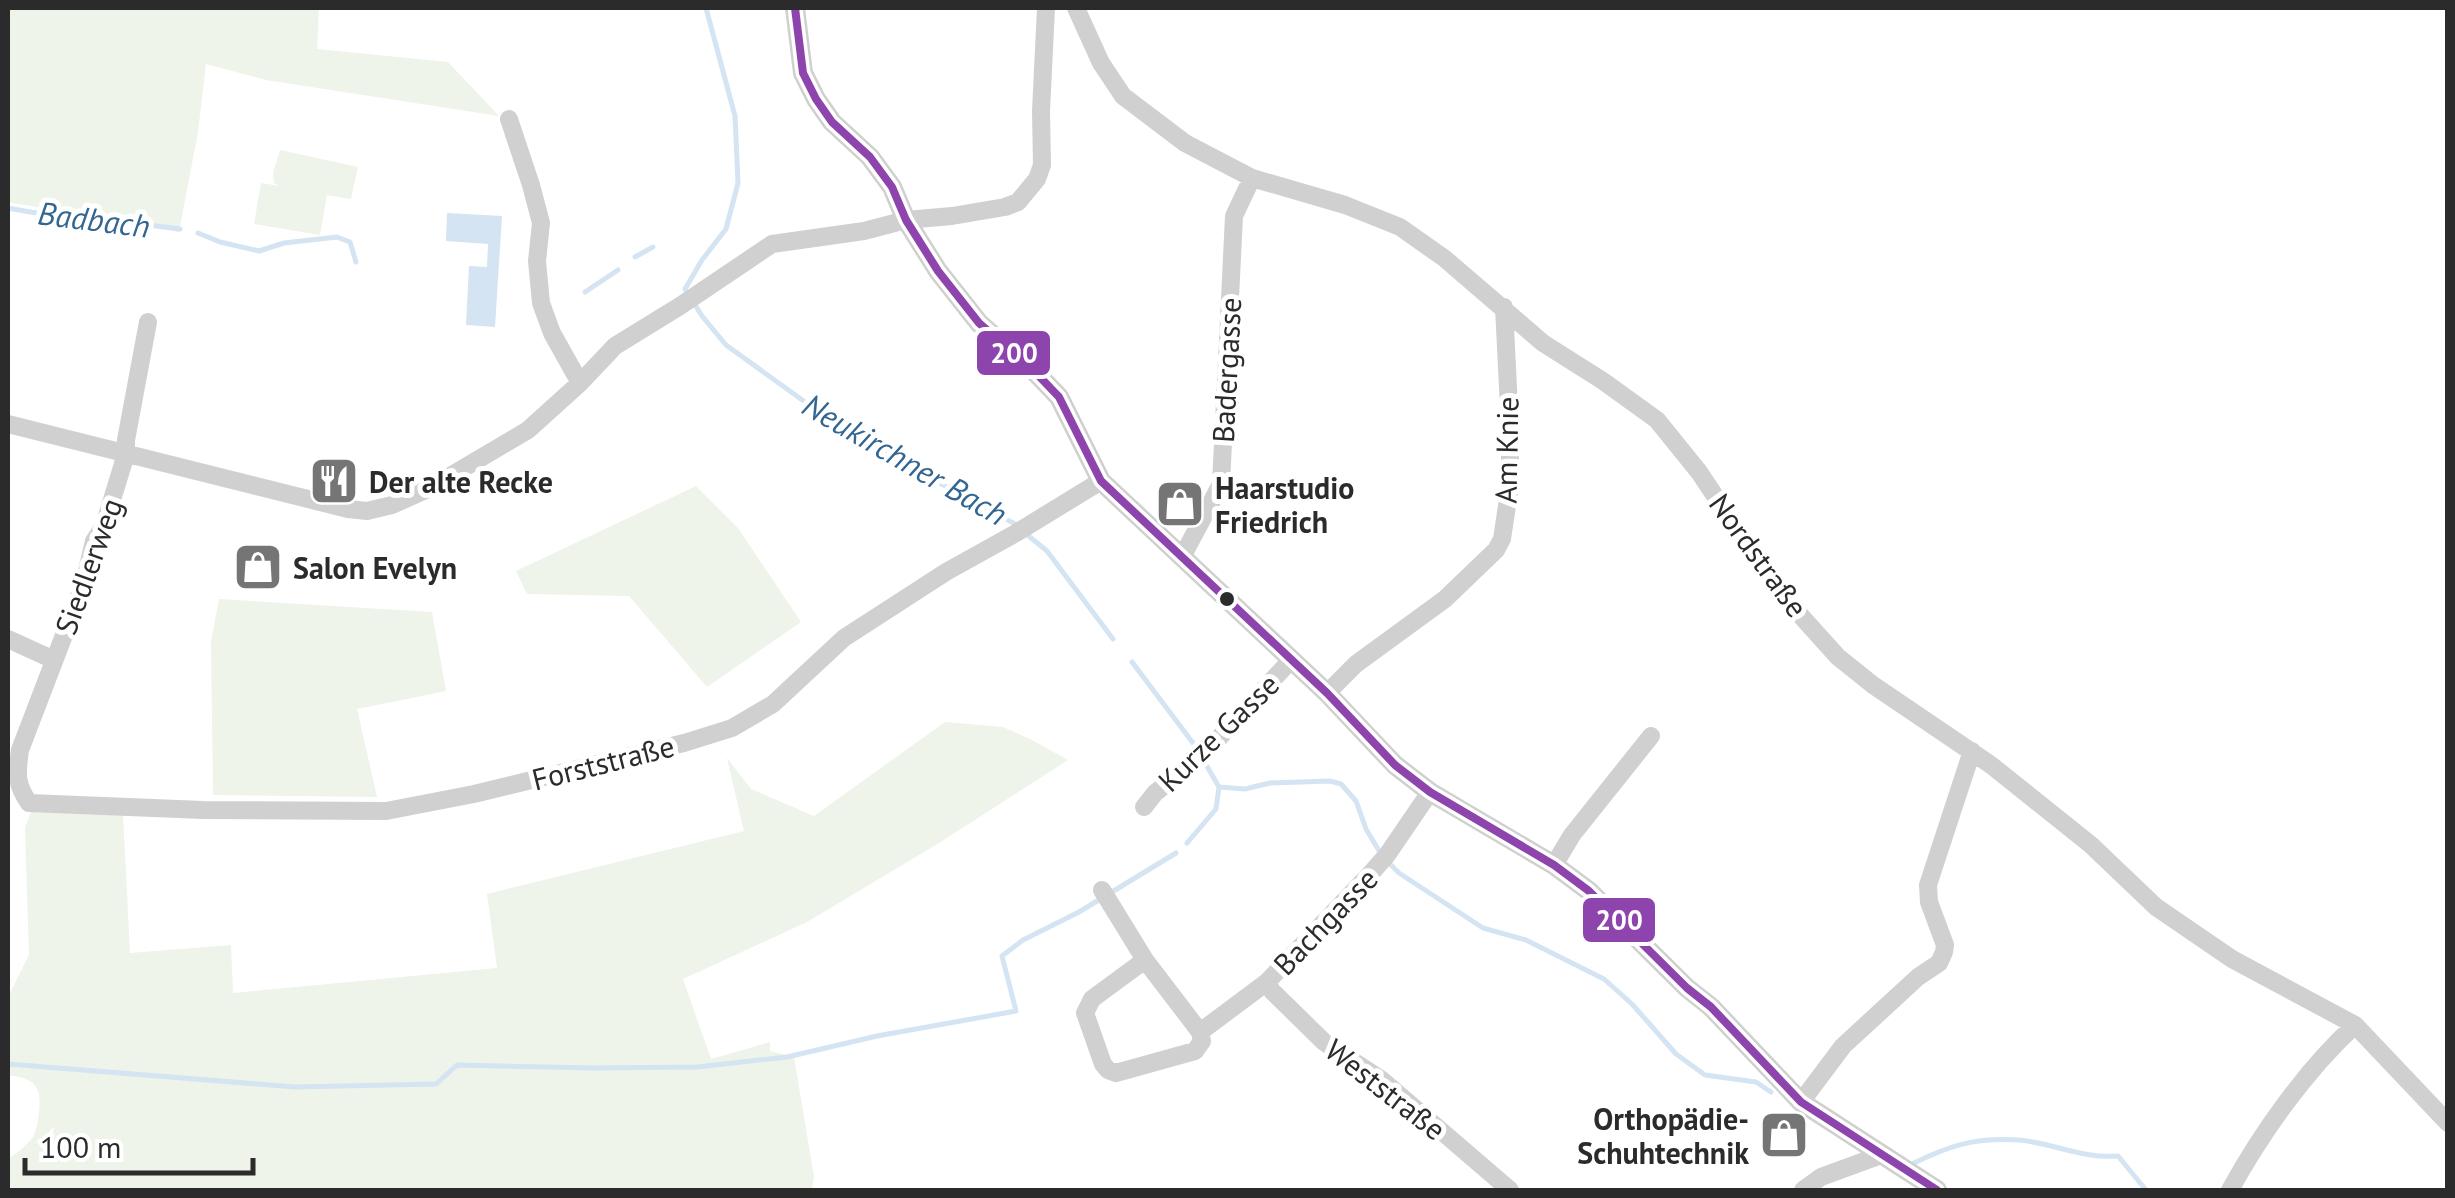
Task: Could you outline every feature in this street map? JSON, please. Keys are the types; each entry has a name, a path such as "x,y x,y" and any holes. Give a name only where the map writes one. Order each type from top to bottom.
{"street":[{"path":"795,8 802,73 816,99 892,187 906,220 938,271 980,323 1059,397 1101,481 1328,693 1395,765 1430,792 1554,865 1589,891 1710,1006 1801,1102 1937,1190"},
{"path":"8,424 348,509 367,511 392,505 430,488 528,430 615,346 772,244 1018,202 1037,180 1042,164 1040,111 1046,8"},
{"name":"Nordstraße","path":"1076,8 1122,96 1185,142 1252,178 1400,227 1444,258 1543,343 1657,420 1700,472 1761,565 1838,657 1872,685 1972,751 2091,846 2156,907 2232,960 2354,1025 2448,1123"},
{"path":"509,120 541,223 537,261 542,302 552,333 580,383"},
{"name":"Badergasse","path":"1182,557 1220,484 1234,216 1252,178"},
{"name":"Am Knie","path":"1328,693 1356,664 1445,598 1496,550 1502,539 1510,486 1504,307"},
{"name":"Siedlerweg","path":"29,803 20,790 14,748 84,583 94,540 104,526 126,454 148,322"},
{"name":"Forststraße","path":"29,803 204,810 386,810 474,794 684,743 732,728 772,704 844,638 946,572 1101,481"},
{"path":"8,639 54,660"},
{"name":"Kurze Gasse","path":"1144,807 1155,793 1202,756 1292,659"},
{"path":"1554,865 1572,835 1652,736"},
{"path":"1801,1102 1842,1046 1918,977 1939,963 1944,952 1943,938 1928,902 1928,885 1972,751"},
{"name":"Bachgasse","path":"1145,960 1086,1006 1103,1064 1116,1073 1196,1051 1202,1041 1200,1032 1267,982 1385,858 1430,792"},
{"path":"1107,896 1145,960 1200,1032"},
{"name":"Weststraße","path":"1267,982 1324,1042 1382,1080 1510,1190"},
{"path":"2230,1190 2280,1112 2333,1045 2354,1025"},
{"path":"1803,1190 1821,1177 1881,1155"}],"shaded area":[{"path":"8,8 319,8 317,49 448,62 499,116 266,80 206,64 179,232 8,202"},
{"path":"280,150 358,167 351,199 327,195 320,235 254,224 261,183 280,186 274,183 273,173"},
{"path":"696,486 738,528 801,622 707,687 629,596 527,594 516,571"},
{"path":"219,599 432,612 446,691 357,709 377,797 213,795 211,642"},
{"path":"945,722 1003,727 1068,760 807,922 683,979 711,1059 770,1042 770,1051 794,1057 814,1177 812,1190 8,1190 8,1159 33,1137 40,1103 34,1085 8,1075 8,997 29,955 25,828 31,812 123,814 130,953 231,945 233,993 497,968 487,894 744,831 727,758 751,789 814,816"}],"water":[{"path":"447,213 502,216 495,327 466,325 469,266 487,267 488,244 446,241"}],"waterway":[{"name":"Neukirchner Bach","path":"706,8 735,116 738,183 726,229 685,289 726,345 848,433 1017,525"},
{"name":"Badbach","path":"8,208 180,229"},
{"path":"198,233 259,251 284,243 337,237 350,242 356,262"},
{"path":"635,257 653,247"},
{"path":"585,292 618,270"},
{"name":"Neukirchner Bach","path":"1025,533 1047,551 1113,639"},
{"name":"Neukirchner Bach","path":"1132,662 1199,751"},
{"name":"Neukirchner Bach","path":"1204,761 1219,787 1245,789 1270,783 1330,781 1341,784 1356,801 1381,854"},
{"path":"1187,843 1216,809 1219,787"},
{"path":"8,1064 295,1087 436,1084 457,1065 697,1067 787,1057 1016,1011 1002,956 1023,940 1079,912 1176,853"},
{"name":"Neukirchner Bach","path":"1388,862 1483,928 1526,940 1604,979 1676,1054 1705,1075 1756,1082 1771,1092"},
{"path":"1914,1163 1964,1144 2019,1140 2092,1155 2118,1156 2146,1190"}],"transit line":[{"name":"200","path":"795,8 803,73 816,99 892,187 906,220 938,271 979,323 1059,397 1101,481 1327,693 1395,765 1430,792 1554,865 1589,891 1711,1007 1801,1102 1937,1190"}],"place":[{"name":"Der alte Recke","path":"334,481"},
{"name":"Haarstudio Friedrich","path":"1180,504"},
{"name":"Salon Evelyn","path":"258,567"},
{"name":"Orthopädie- Schuhtechnik","path":"1784,1135"}]}
